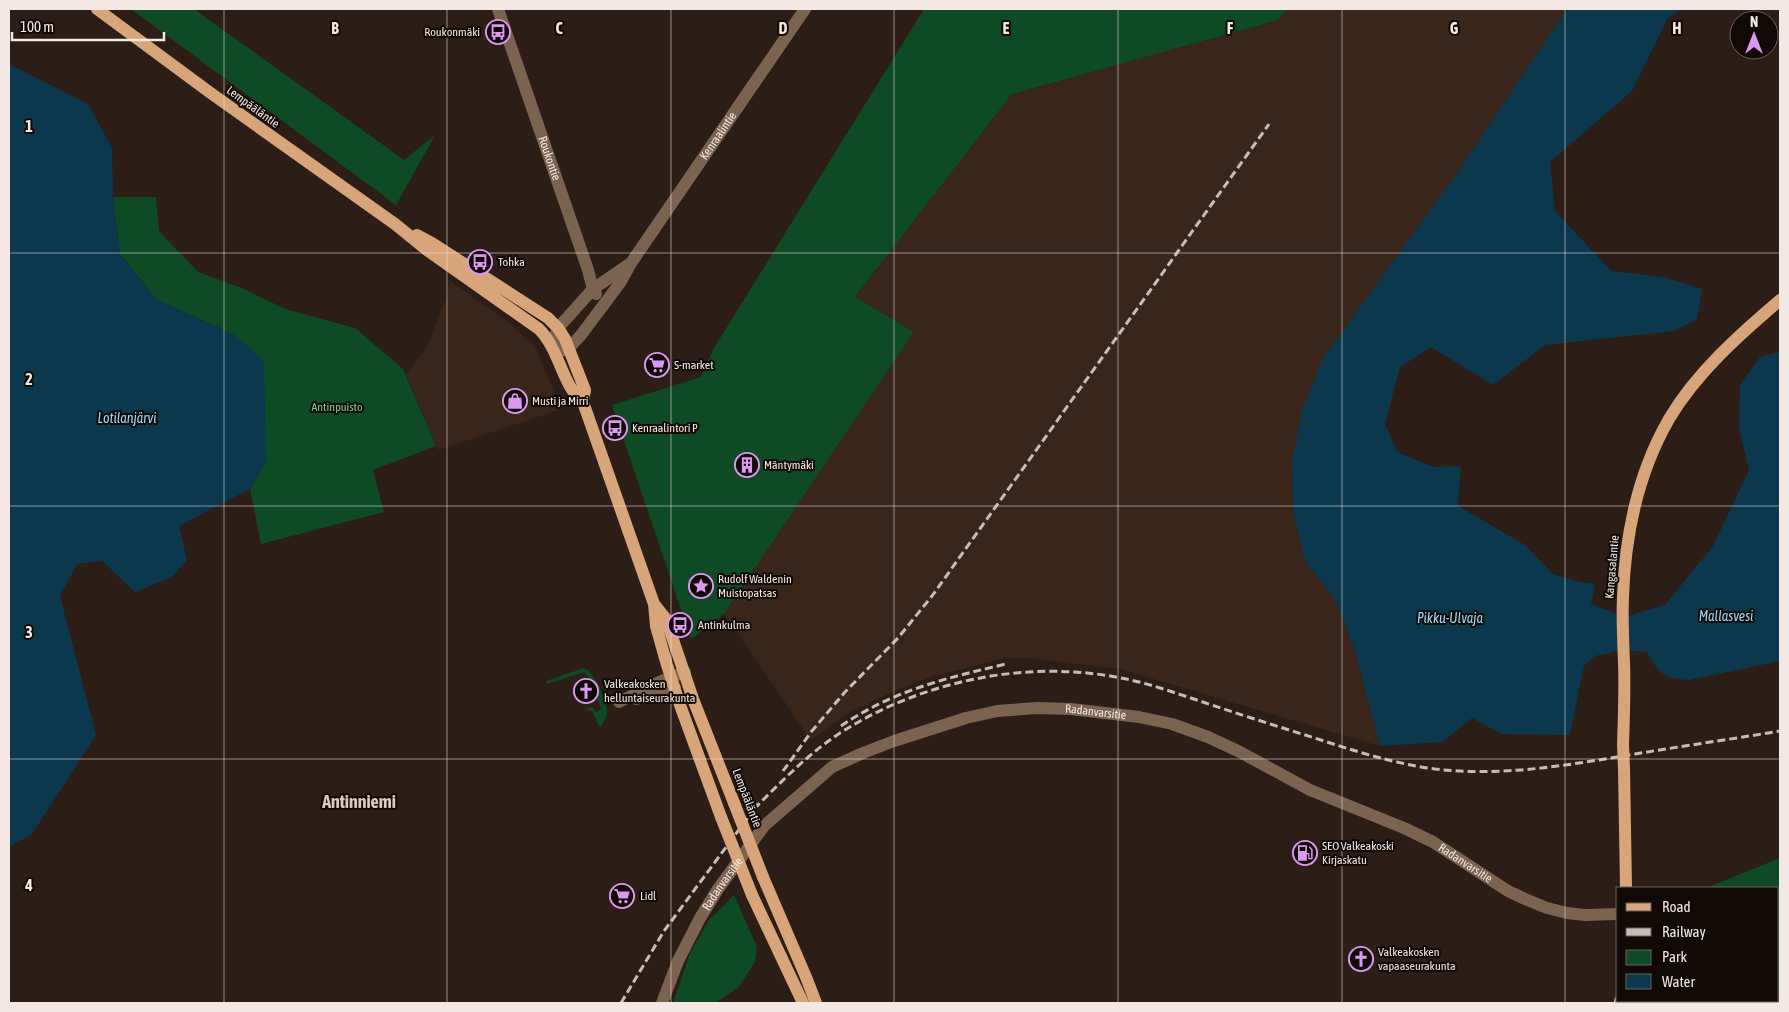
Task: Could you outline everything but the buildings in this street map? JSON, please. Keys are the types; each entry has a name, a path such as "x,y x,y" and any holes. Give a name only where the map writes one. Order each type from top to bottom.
{"main road":[{"name":"Lempääläntie","path":"97,9 220,100 395,224 427,250 539,329 556,353 574,394 583,402"},
{"name":"Lempääläntie","path":"395,224 432,243 548,318 558,328 569,348 585,390 583,402 654,604 656,626 673,682 721,817 752,895 803,1003"},
{"name":"Kangasalantie","path":"1626,887 1622,599 1631,519 1648,466 1669,419 1697,379 1752,323 1780,300"},
{"name":"Lempääläntie","path":"654,604 666,619 694,700 734,803 816,1003"}],"street":[{"name":"Roukontie","path":"498,9 588,270 592,289 604,303"},
{"name":"Kenraalintie","path":"569,348 620,283 631,263 805,9"},
{"name":"Kenraalintie","path":"558,328 592,289 631,263"},
{"path":"558,328 554,341 556,353 569,348"},
{"path":"673,682 685,672"},
{"name":"Radanvarsitie","path":"662,1003 678,961 700,918 718,889 770,820 832,767 863,753 966,718 997,711 1037,708 1071,709 1138,717 1172,724 1208,737 1240,752 1310,790 1434,842 1508,891 1525,899 1547,908 1567,913 1585,915 1616,914"}],"shaded area":[{"path":"1287,9 1567,9 1457,173 1292,461 1293,512 1305,560 1335,599 1354,648 1380,746 1120,669 1028,658 1005,658 927,678 850,712 811,740 724,614 914,332 855,297 1012,94 1278,20"},
{"path":"449,280 509,323 535,346 561,409 438,450 406,374 427,347 447,296"}],"green space":[{"path":"131,9 194,9 404,160 435,135 396,205"},
{"path":"924,9 1287,9 1278,20 1012,94 855,297 914,332 724,614 691,639 612,405 701,377 714,348"},
{"name":"Antinpuisto","path":"113,197 156,197 159,231 198,272 244,289 285,309 355,328 403,369 436,446 373,470 384,512 261,544 250,489 266,463 235,335 157,300 120,254"},
{"path":"584,668 596,681 605,701 607,713 601,727 592,711 584,709 592,707 596,712 601,709 591,680 584,672 547,684 546,681"},
{"path":"1780,858 1780,1003 1645,1003 1779,1002 1779,887 1708,887"},
{"path":"734,895 757,947 755,962 739,987 715,1003 673,1003 690,953 709,920"}],"water":[{"name":"Pikku-Ulvaja","path":"1567,9 1682,9 1668,18 1632,91 1550,162 1555,211 1611,271 1664,277 1702,289 1697,319 1674,331 1545,345 1493,385 1431,347 1400,367 1385,424 1397,452 1434,467 1461,466 1458,506 1525,545 1553,574 1580,582 1595,584 1591,604 1624,617 1665,605 1713,546 1749,470 1739,428 1740,385 1760,357 1780,352 1780,661 1689,680 1673,678 1663,674 1647,652 1623,650 1595,656 1584,666 1570,735 1501,734 1472,718 1442,742 1380,746 1354,648 1335,599 1305,561 1293,512 1292,461 1302,411 1323,358 1457,173"},
{"name":"Lotilanjärvi","path":"9,64 88,104 112,148 113,197 120,254 157,300 235,335 264,361 266,463 250,489 179,526 187,560 172,577 135,592 102,561 77,564 60,596 96,735 32,834 9,847"}],"railway":[{"path":"783,771 811,732 845,692 898,638 932,596 1269,124"},
{"path":"841,726 880,704 920,687 1006,664"},
{"path":"754,809 817,750 840,733 874,714 910,698 948,685 986,677 1026,672 1104,675 1143,683 1365,754 1421,767 1460,771 1510,771 1560,766 1780,731"},
{"path":"621,1003 664,931 758,804"}],"place":[{"name":"Roukonmäki","path":"498,32"},
{"name":"Tohka","path":"480,262"},
{"name":"S-market","path":"657,365"},
{"name":"Musti ja Mirri","path":"515,401"},
{"name":"Kenraalintori P","path":"615,428"},
{"name":"Mäntymäki","path":"747,465"},
{"name":"Rudolf Waldenin Muistopatsas","path":"701,586"},
{"name":"Antinkulma","path":"680,625"},
{"name":"Valkeakosken helluntaiseurakunta","path":"586,691"},
{"name":"SEO Valkeakoski Kirjaskatu","path":"1305,853"},
{"name":"Lidl","path":"622,896"},
{"name":"Valkeakosken vapaaseurakunta","path":"1361,959"}],"district":[{"name":"Antinniemi","path":"359,802"}],"water label":[{"name":"Mallasvesi","path":"1726,616"}]}
